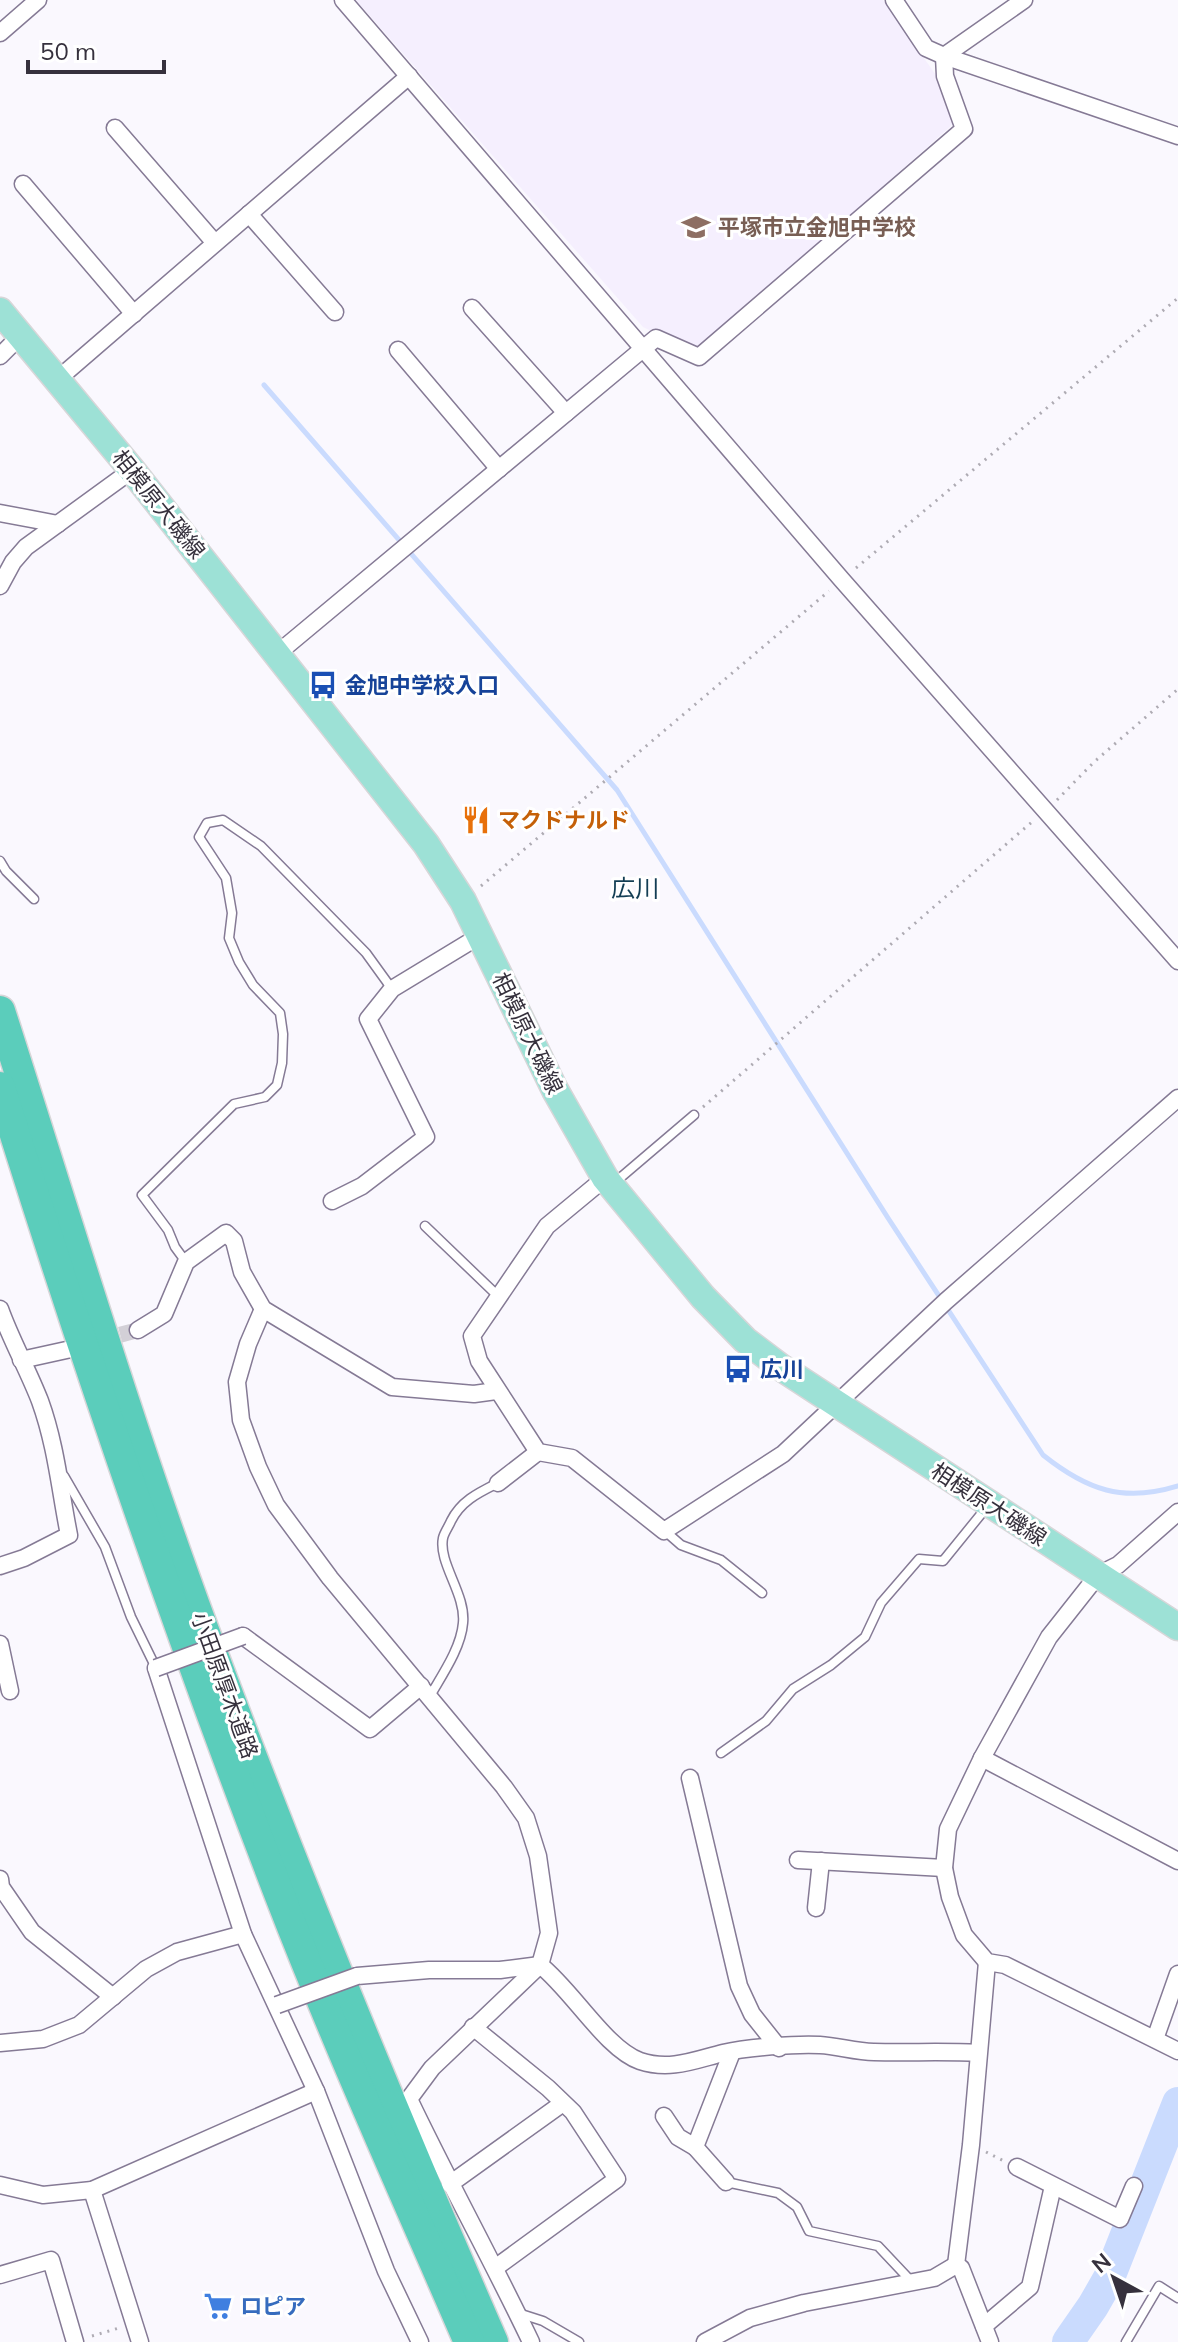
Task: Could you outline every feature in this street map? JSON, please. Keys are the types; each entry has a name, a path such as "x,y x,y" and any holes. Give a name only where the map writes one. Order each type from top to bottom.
{"highway":[{"name":"小田原厚木道路","path":"0,1011 94,1306 202,1624 302,1890 394,2115 493,2342"},
{"name":"小田原厚木道路","path":"0,1087 70,1310 186,1648 281,1898 469,2342"}],"main road":[{"name":"相模原大磯線","path":"0,311 132,470 426,844 463,901 555,1090 609,1181 703,1297 745,1340 836,1404 1178,1627"}],"street":[{"path":"0,33 38,0"},
{"path":"343,0 842,580 1178,961"},
{"path":"894,0 926,48 1178,136"},
{"path":"944,56 1024,0"},
{"path":"278,653 656,338 699,357 964,129 945,76 944,56"},
{"path":"58,379 409,76"},
{"path":"115,128 215,243"},
{"path":"23,184 134,314"},
{"path":"249,214 335,312"},
{"path":"472,308 566,413"},
{"path":"0,356 21,335"},
{"path":"398,350 499,469"},
{"path":"0,586 13,562 26,547 132,470"},
{"path":"0,513 58,524"},
{"path":"332,1201 362,1186 426,1137 368,1019 392,989 481,935"},
{"path":"609,1181 547,1226 472,1336 479,1361 496,1391 538,1452 572,1458 664,1531 783,1454 946,1301 1178,1098"},
{"path":"138,1330 164,1314 186,1262 226,1233 234,1241 242,1272 263,1309 392,1387 474,1394 496,1391"},
{"path":"0,1309 40,1401 58,1465 69,1535 24,1558 0,1566"},
{"path":"263,1309 237,1382 241,1420 276,1505 330,1578 504,1787 526,1818 538,1856 549,1933 540,1965 432,2068 409,2099 531,2342"},
{"path":"21,1360 71,1349"},
{"path":"498,1483 538,1452"},
{"path":"1178,1512 1118,1565 1098,1575 1049,1637 982,1758 948,1829 944,1868 950,1897 964,1935 987,1962 1005,1965 1178,2051"},
{"path":"420,2342 386,2271 316,2091 243,1934 156,1668 243,1636 370,1729 426,1691"},
{"path":"0,1644 10,1691"},
{"path":"982,1758 1178,1861"},
{"path":"690,1778 739,1986 752,2014 779,2048"},
{"path":"798,1860 944,1868"},
{"path":"816,1908 821,1861"},
{"path":"0,1879 1,1887 32,1932 113,1997"},
{"path":"0,2043 43,2039 79,2025 146,1969 177,1952 243,1934"},
{"path":"956,2265 971,2145 987,1962"},
{"path":"277,2005 357,1976 429,1970 500,1970 540,1965 557,1978 619,2050 641,2061 670,2066 732,2052 820,2045 873,2052 941,2050 978,2053"},
{"path":"1155,2039 1178,1974"},
{"path":"473,2027 573,2112 617,2179 495,2268"},
{"path":"695,2147 732,2052"},
{"path":"0,2185 43,2195 92,2190 316,2091"},
{"path":"450,2184 563,2103"},
{"path":"664,2116 678,2137 695,2147 726,2182"},
{"path":"1017,2167 1120,2219 1134,2186"},
{"path":"956,2265 961,2268 987,2338 1030,2287 1053,2186"},
{"path":"92,2190 140,2342"},
{"path":"0,2275 51,2260 80,2340"},
{"path":"705,2342 750,2318 804,2303 934,2278 956,2265"}],"lane":[{"path":"186,1262 168,1230 142,1195 234,1104 265,1097 277,1085 282,1063 280,1013 253,985 229,938 232,913 226,878 199,837 207,823 223,820 261,846 366,953 392,989"},
{"path":"0,861 34,899"},
{"path":"609,1181 694,1115"},
{"path":"425,1226 498,1296"},
{"path":"58,1465 105,1547 131,1617 156,1668"},
{"path":"426,1691 450,1659 463,1625 463,1605 444,1555 443,1539 459,1506 498,1483"},
{"path":"721,1753 766,1721 793,1689 831,1665 865,1637 881,1603 919,1559 943,1561 989,1505"},
{"path":"664,1531 681,1545 721,1560 762,1593"},
{"path":"726,2182 778,2193 797,2207 809,2231 878,2246 912,2282"},
{"path":"1126,2342 1159,2286 1178,2298"},
{"path":"517,2313 543,2321 579,2342"}],"path":[{"path":"463,901 1178,298"},
{"path":"694,1115 1046,811 1094,762 1178,689"},
{"path":"971,2145 1017,2167"},
{"path":"80,2340 123,2327"}],"shaded area":[{"name":"平塚市立金旭中学校","path":"356,0 883,0 938,78 955,117 951,126 701,347 688,349 643,327"}],"waterway":[{"path":"264,385 617,790 888,1218 1043,1455 1075,1477 1106,1490 1140,1493 1178,1486"},
{"path":"1068,2342 1109,2278 1178,2103"}],"tunnel":[{"path":"97,1341 138,1330"}],"place":[{"name":"平塚市立金旭中学校","path":"696,227"},
{"name":"金旭中学校入口","path":"323,685"},
{"name":"マクドナルド","path":"476,820"},
{"name":"広川","path":"738,1369"},
{"name":"ロピア","path":"218,2306"}],"district":[{"name":"広川","path":"635,888"}]}
